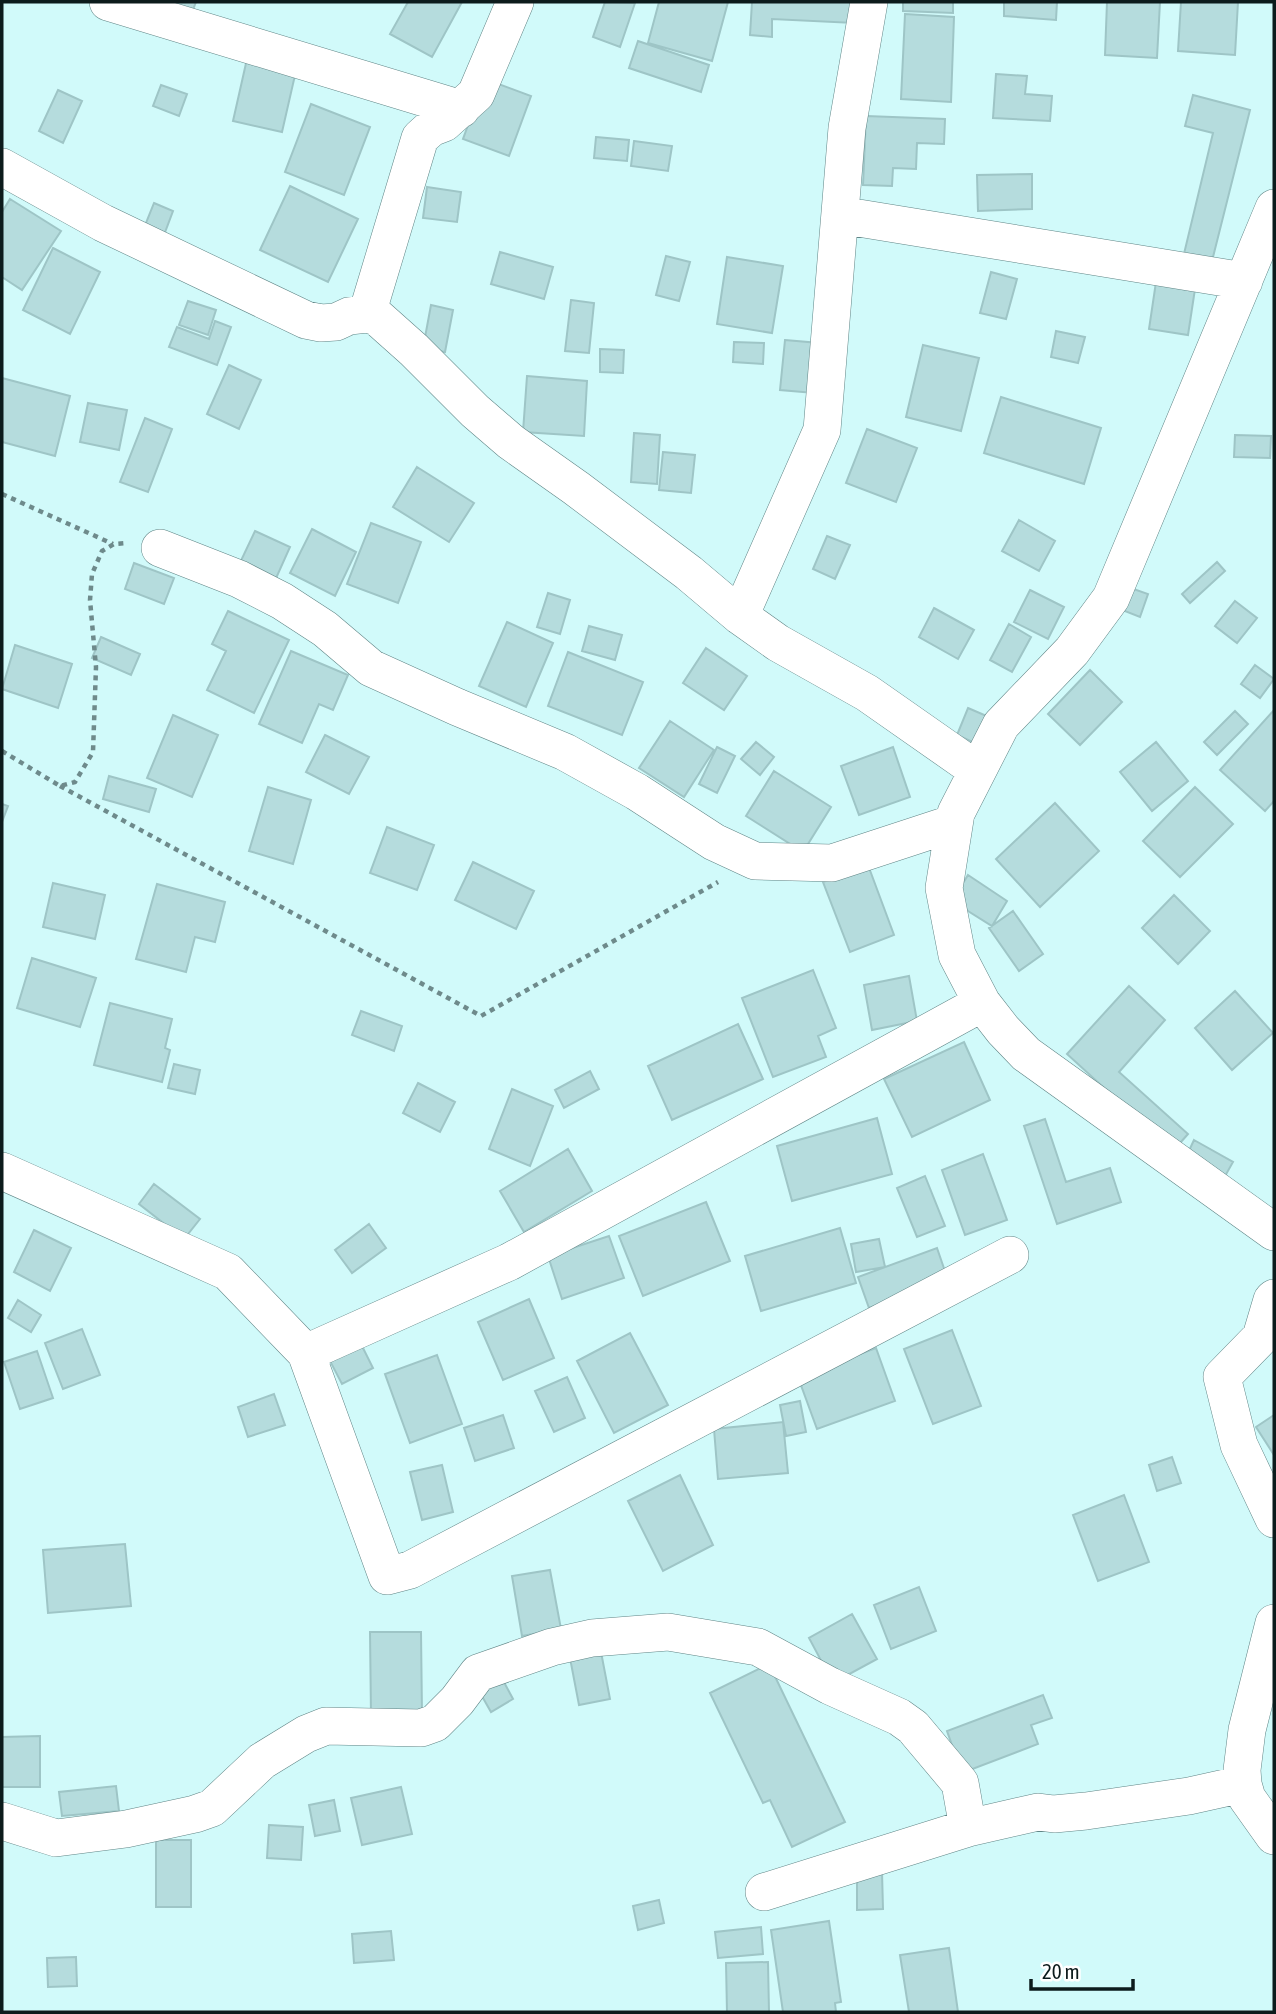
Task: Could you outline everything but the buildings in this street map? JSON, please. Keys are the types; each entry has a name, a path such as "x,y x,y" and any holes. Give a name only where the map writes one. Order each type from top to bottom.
{"street":[{"path":"108,2 461,109"},
{"path":"367,314 420,138 431,128 444,123 476,94 515,2"},
{"path":"740,616 822,430 847,128 869,2"},
{"path":"2,167 103,223 306,320 321,323 367,314 377,317 511,442 669,558 740,616 778,643 867,693 978,770"},
{"path":"1274,208 1111,598 1072,651 1001,725 956,813 944,888 957,955 982,1003 1026,1054 1274,1231"},
{"path":"840,215 1244,281"},
{"path":"160,548 239,579 282,601 325,629 371,667 457,707 565,751 637,792 714,842 755,861 832,863 954,823"},
{"path":"306,1353 509,1262 982,1003"},
{"path":"2,1171 228,1272 306,1353 387,1576 410,1570 1010,1255"},
{"path":"1274,1298 1261,1338 1222,1377 1239,1445 1274,1519"},
{"path":"1274,1623 1247,1730 1242,1770 1242,1784 1247,1798 1274,1836"},
{"path":"2,1821 56,1838 126,1829 195,1814 212,1808 262,1761 306,1734 326,1726 421,1728 435,1723 457,1701 478,1673 552,1647 592,1638 668,1632 758,1647 830,1686 899,1717 913,1727 960,1783 968,1828"},
{"path":"764,1892 968,1828 1038,1812 1054,1814 1086,1811 1189,1796 1242,1784"}],"path":[{"path":"2,494 114,544 137,543 160,548"},
{"path":"60,786 75,782 93,752 96,667 90,600 92,574 102,551 114,544"},
{"path":"2,751 60,786 481,1016 755,861"}]}
